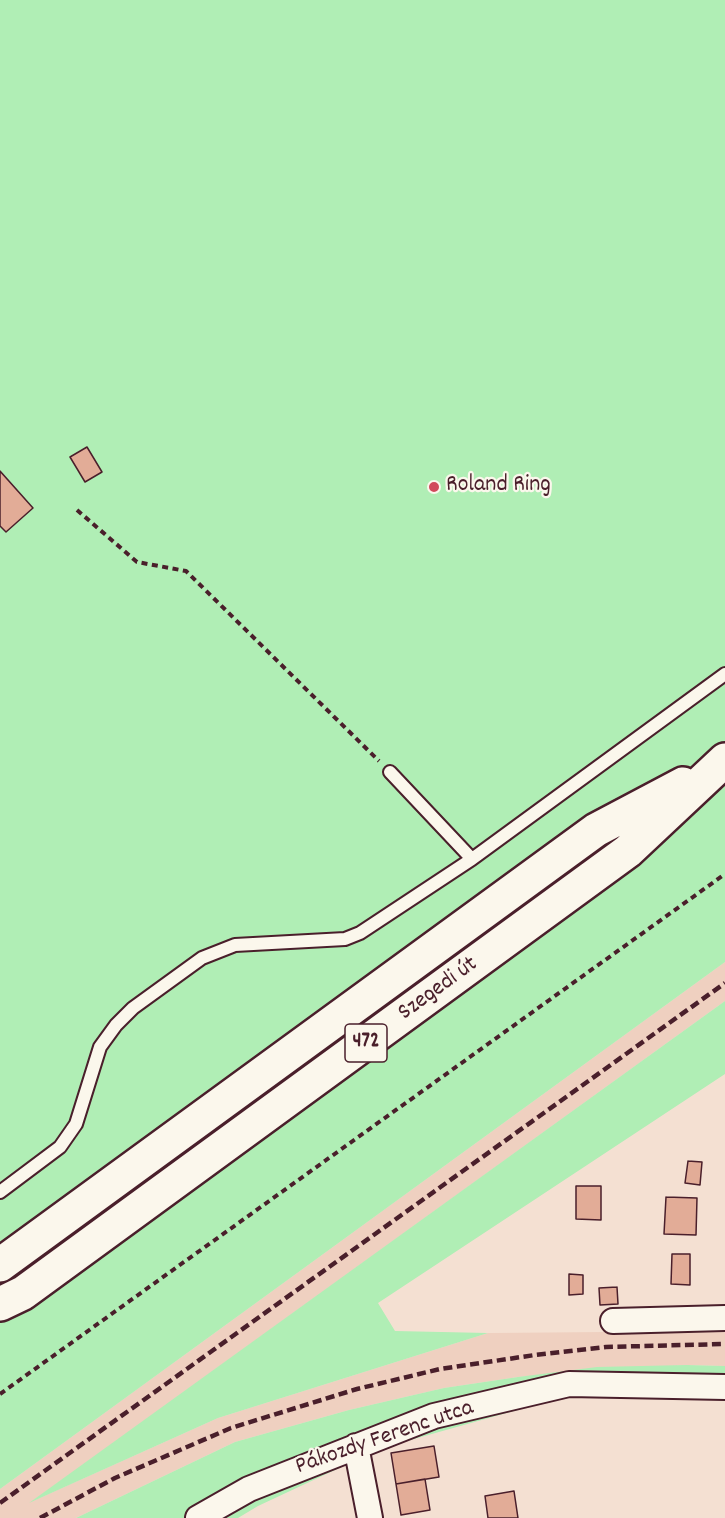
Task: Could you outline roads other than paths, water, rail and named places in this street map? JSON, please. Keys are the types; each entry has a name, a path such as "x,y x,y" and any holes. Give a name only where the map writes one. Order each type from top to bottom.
{"main road":[{"name":"Szegedi út","path":"0,1264 596,830 722,763"},
{"name":"Szegedi út","path":"0,1304 23,1293 628,851 722,763"}],"street":[{"path":"613,1321 725,1318"},
{"name":"Pákozdy Ferenc utca","path":"198,1518 249,1489 434,1416 569,1384 725,1387"},
{"path":"356,1446 369,1518"}],"lane":[{"path":"0,1192 60,1147 76,1125 100,1047 116,1024 133,1008 202,958 235,945 345,939 360,933 472,859 725,674"},
{"path":"390,772 472,859"}],"railway":[{"path":"0,1503 725,983"},
{"path":"40,1518 115,1478 231,1428 357,1389 440,1369 535,1355 606,1347 725,1344"}],"place":[{"name":"Roland Ring","path":"434,487"}]}
